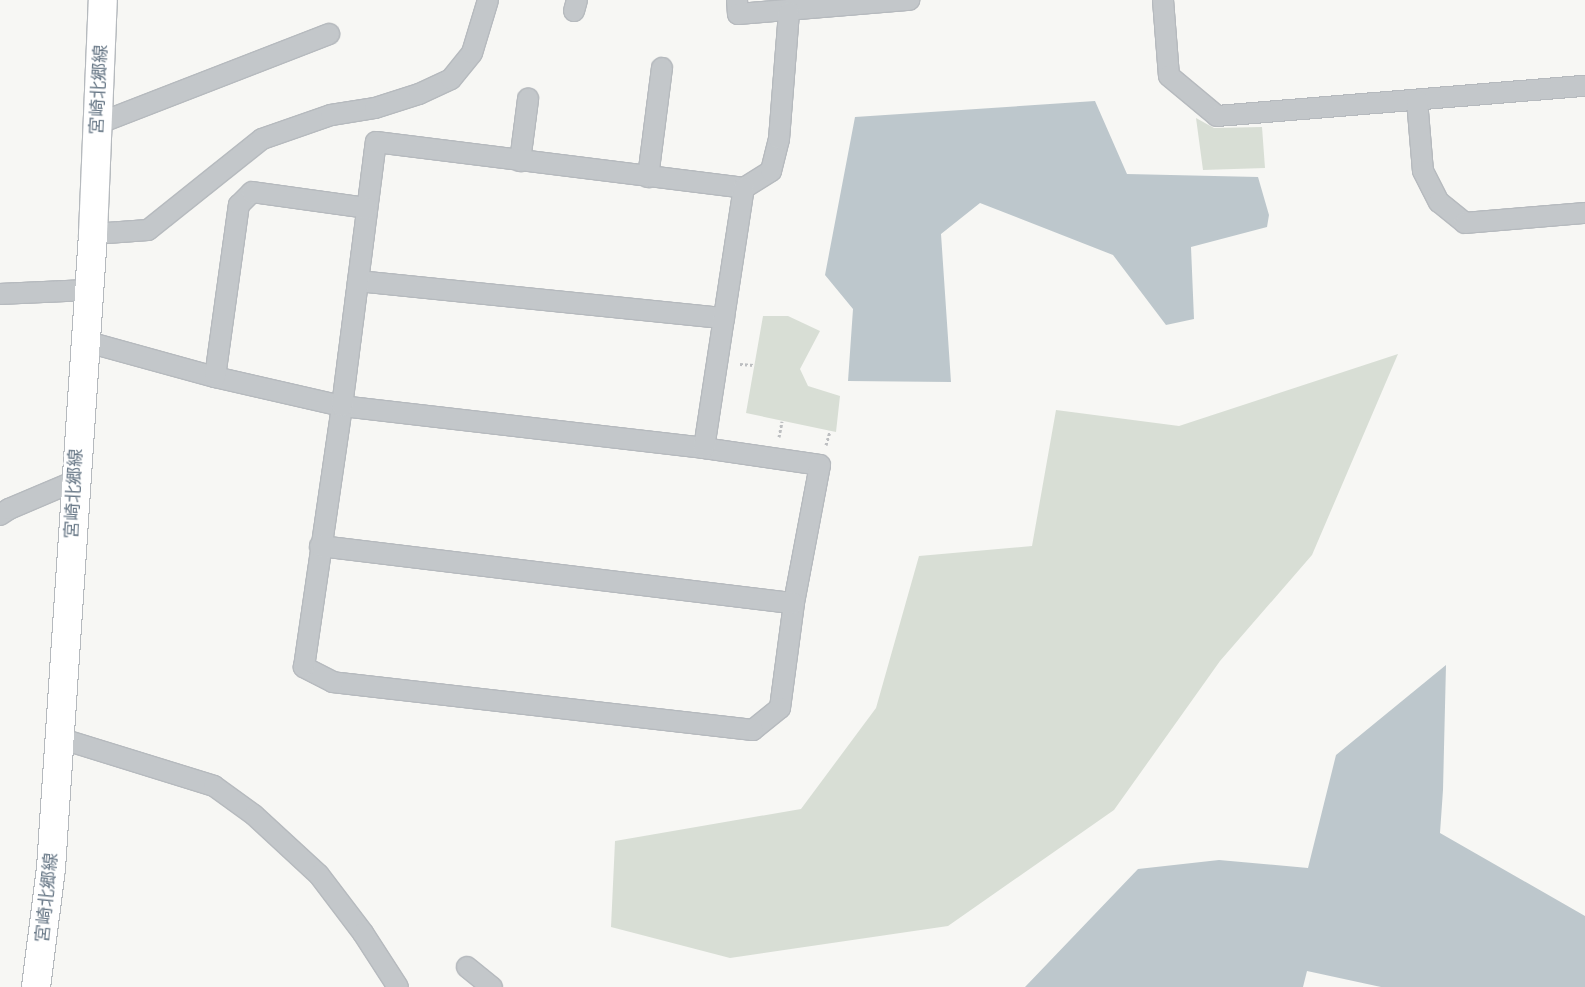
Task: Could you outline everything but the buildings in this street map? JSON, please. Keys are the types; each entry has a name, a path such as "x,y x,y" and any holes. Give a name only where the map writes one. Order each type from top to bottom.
{"main road":[{"name":"宮崎北郷線","path":"36,987 52,868 84,341 89,290 103,0"}],"street":[{"path":"92,234 148,230 262,139 332,115 375,108 419,94 451,79 472,53 488,0"},
{"path":"737,0 738,14 790,12 909,0"},
{"path":"1163,0 1169,76 1218,116 1585,86"},
{"path":"84,341 215,377 342,406 704,448 820,465 794,603 780,708 753,730 333,682 304,667 320,546 342,406 376,142 744,188 770,171 779,139 790,12"},
{"path":"97,124 328,34"},
{"path":"648,177 662,68"},
{"path":"520,161 528,99"},
{"path":"1417,100 1424,171 1439,202 1465,223 1585,213"},
{"path":"704,448 744,188"},
{"path":"215,377 239,205 252,192 367,208"},
{"path":"358,282 724,318"},
{"path":"0,294 89,290"},
{"path":"0,516 9,509 75,482"},
{"path":"320,546 794,603"},
{"path":"59,738 214,786 246,809 318,875 363,932 398,987"},
{"path":"467,967 492,987"}],"shaded area":[{"path":"1095,101 1127,174 1258,177 1269,215 1267,227 1191,247 1194,319 1166,325 1113,255 980,203 941,234 951,382 848,381 853,309 825,275 855,117"},
{"path":"1196,118 1214,128 1262,127 1265,168 1203,170"},
{"path":"763,316 788,316 820,331 800,369 808,386 840,396 836,432 746,413"},
{"path":"1398,354 1312,555 1220,661 1114,810 948,926 730,958 611,927 615,841 801,809 876,708 919,556 1032,546 1056,410 1179,426"},
{"path":"1446,665 1440,833 1585,916 1585,987 1381,987 1307,971 1303,987 1025,987 1138,869 1219,860 1308,868 1336,755"}]}
